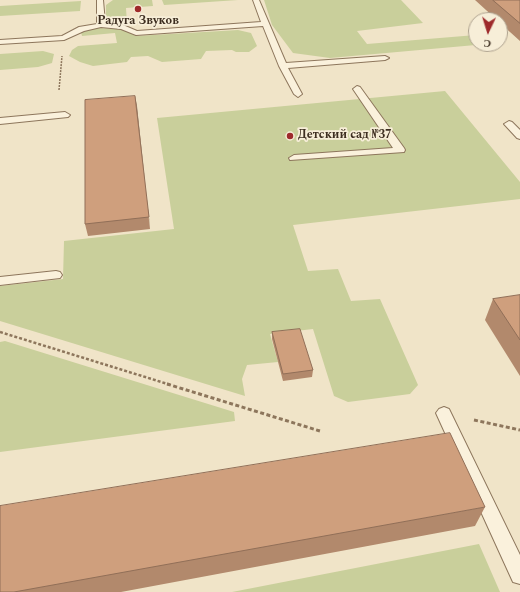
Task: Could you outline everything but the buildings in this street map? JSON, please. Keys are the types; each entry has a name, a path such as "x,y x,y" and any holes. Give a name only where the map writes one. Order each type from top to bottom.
{"lane":[{"path":"100,0 101,25"},
{"path":"256,0 283,66 298,94"},
{"path":"0,42 64,38 82,29 101,25 122,27 136,33 266,24"},
{"path":"283,66 385,58"},
{"path":"294,158 400,150 357,89"},
{"path":"0,121 65,115"},
{"path":"509,124 520,136"},
{"path":"0,281 56,275"},
{"path":"444,413 520,576"}],"path":[{"path":"59,90 64,38"},
{"path":"0,332 320,431"},
{"path":"444,413 520,430"}],"green space":[{"path":"113,0 152,0 153,6 126,8 127,24 106,23 106,5"},
{"path":"162,0 238,0 164,5"},
{"path":"264,0 401,0 423,23 357,31 367,44 468,36 468,46 330,58 293,53 272,25"},
{"path":"81,1 80,11 0,16 0,6"},
{"path":"99,28 121,29 136,36 238,30 251,33 257,46 249,52 236,52 232,50 206,51 201,59 162,62 148,56 131,57 127,62 93,66 80,62 69,56 72,50 78,46 117,43 115,33 82,36 81,32"},
{"path":"43,51 54,54 52,63 38,67 0,70 0,54"},
{"path":"445,91 520,182 520,199 293,225 308,271 338,269 351,301 380,299 418,385 410,394 348,402 334,396 313,329 270,334 278,362 247,365 242,379 245,396 0,321 0,286 63,279 64,241 174,229 157,118"},
{"path":"5,341 234,412 235,421 0,452 0,342"},
{"path":"479,544 500,592 232,592"}],"place":[{"name":"Радуга Звуков","path":"138,9"},
{"name":"Детский сад №37","path":"290,136"}]}
